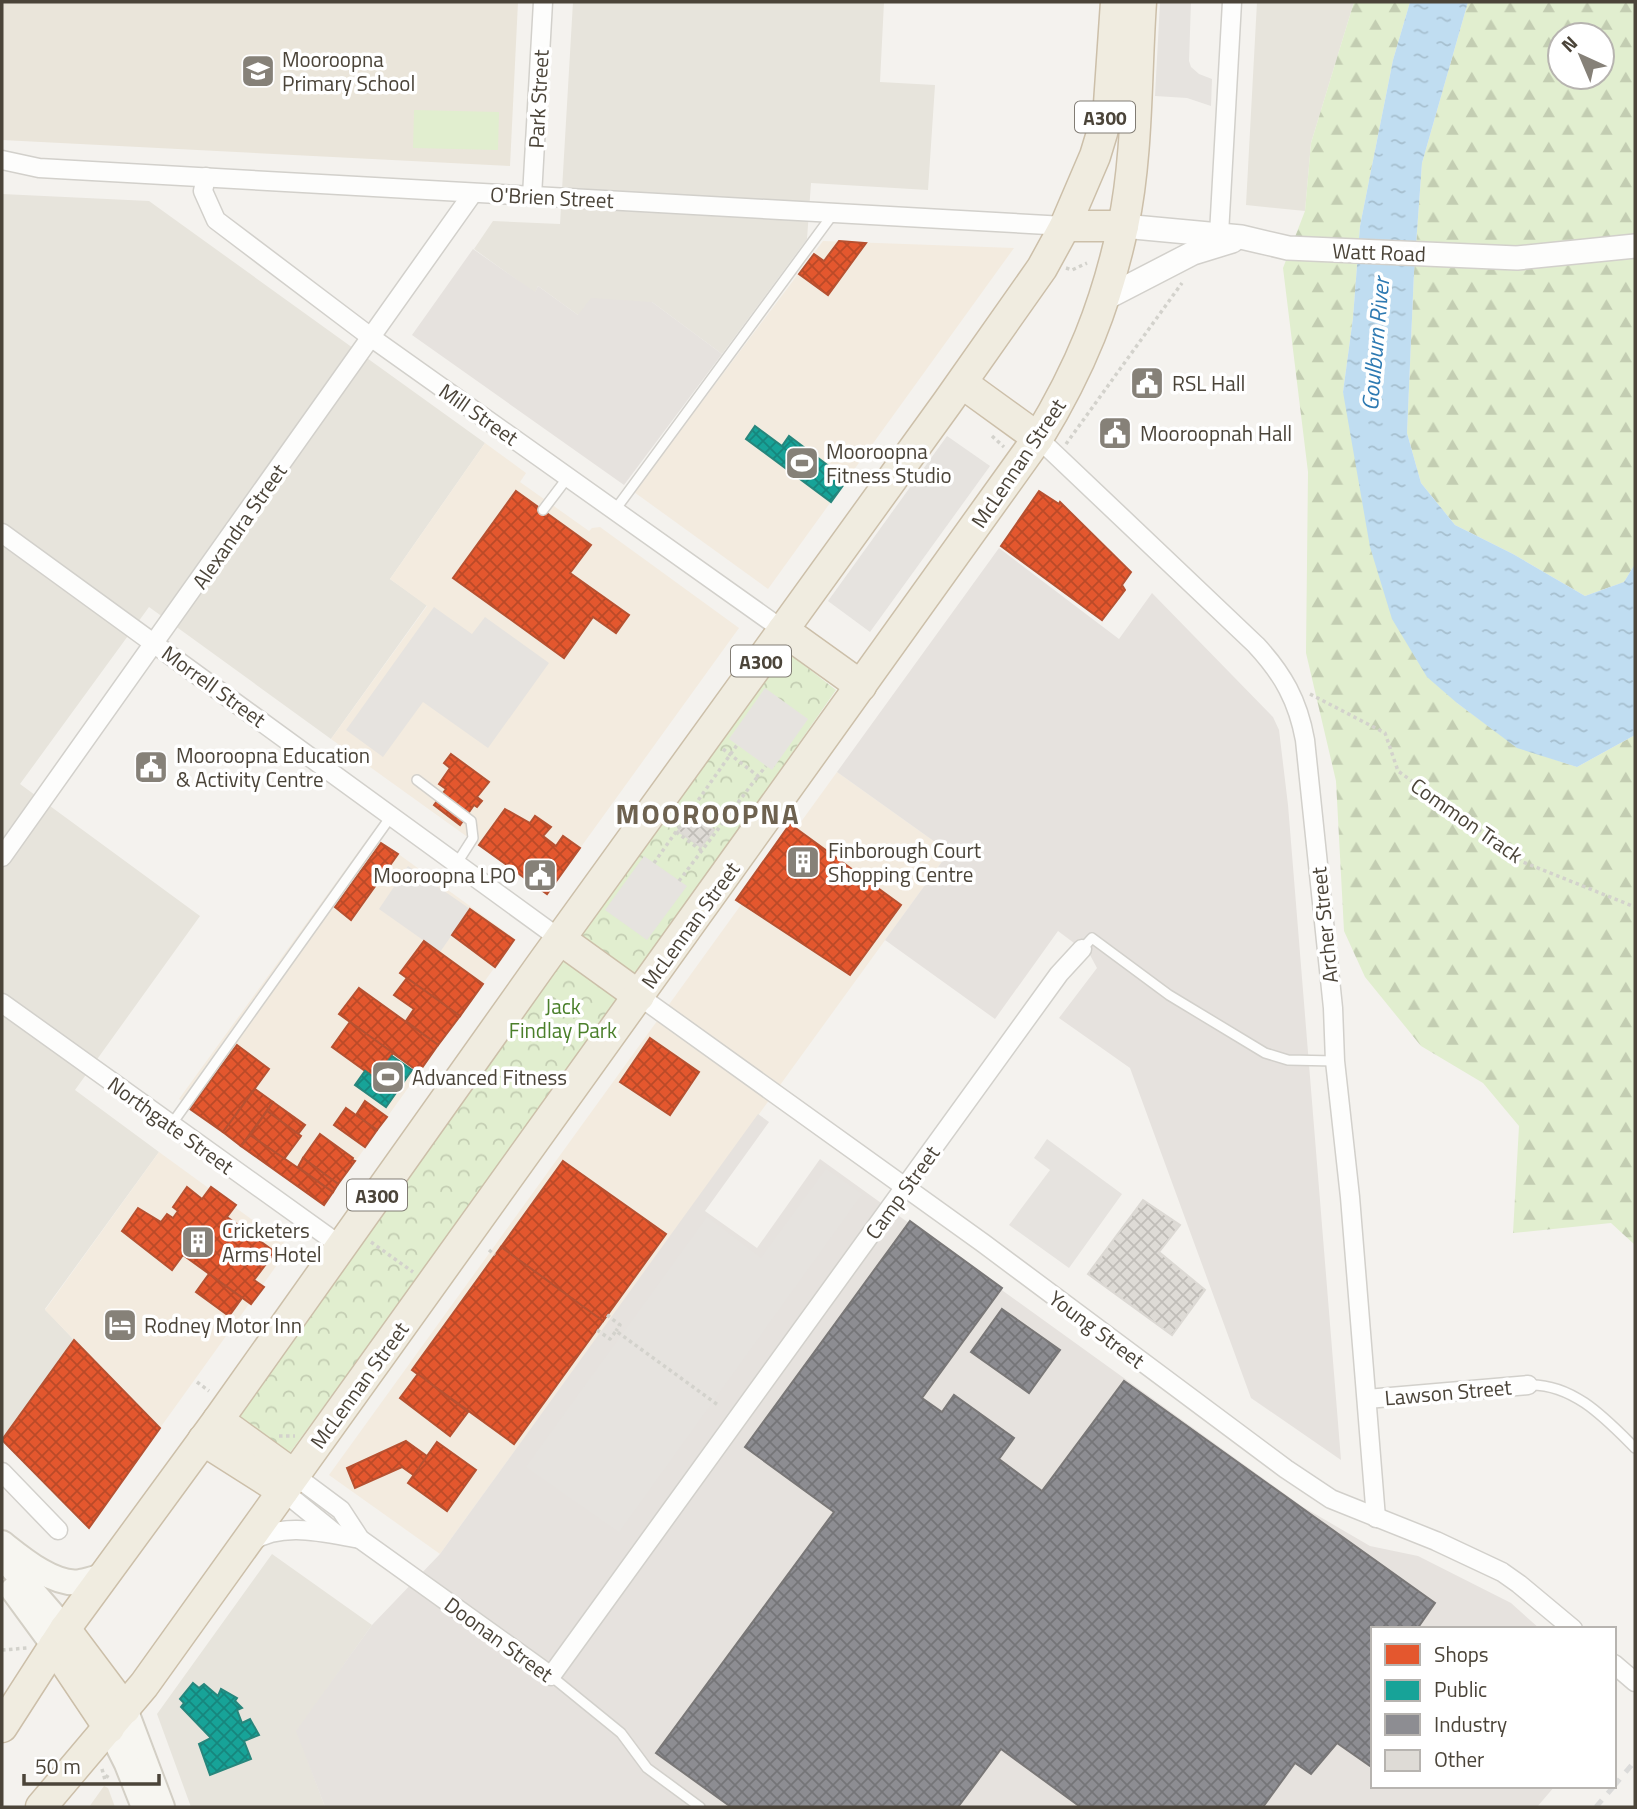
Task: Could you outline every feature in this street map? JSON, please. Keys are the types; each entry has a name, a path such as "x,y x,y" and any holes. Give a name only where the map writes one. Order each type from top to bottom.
{"highway":[{"name":"A300","path":"2,1727 48,1641 107,1574 1042,268 1065,226 1095,156 1109,104 1116,2"},
{"name":"McLennan Street","path":"41,1807 117,1719 289,1483 1020,463 1048,447 1067,390 1089,342 1104,299 1123,226 1132,146 1141,2"},
{"path":"1065,226 1123,226"},
{"path":"962,383 1048,447"},
{"path":"783,630 861,687"},
{"path":"560,939 639,996"},
{"path":"211,1430 289,1483"},
{"path":"48,1641 117,1719"}],"main road":[{"path":"2,1542 33,1566 66,1581 81,1582 107,1574"},
{"path":"2,1556 48,1641"},
{"path":"2,1576 48,1641"},
{"path":"117,1719 127,1764 144,1807"},
{"path":"117,1719 162,1807"}],"street":[{"name":"Park Street","path":"532,196 544,2"},
{"path":"1219,234 1232,2"},
{"name":"O'Brien Street","path":"2,160 39,168 1065,226"},
{"name":"O'Brien Street","path":"2,172 39,168"},
{"name":"Mill Street","path":"206,177 204,191 216,220 372,338 783,630"},
{"name":"Alexandra Street","path":"2,857 473,193"},
{"name":"Watt Road","path":"1123,226 1219,234 1292,249 1517,258 1635,246"},
{"path":"1104,299 1193,253 1216,245 1249,239"},
{"name":"Archer Street","path":"1048,447 1256,645 1280,673 1296,702 1306,740 1333,1008 1335,1061 1376,1518"},
{"name":"Morrell Street","path":"2,533 560,939"},
{"name":"Camp Street","path":"551,1676 1059,974 1082,948"},
{"name":"Young Street","path":"639,996 983,1243 1286,1469 1331,1499 1436,1541 1511,1578 1571,1627"},
{"name":"Northgate Street","path":"2,1003 171,1125 347,1237"},
{"name":"Lawson Street","path":"1367,1399 1528,1385"},
{"path":"2,1472 58,1530"},
{"path":"289,1483 339,1536"},
{"name":"Doonan Street","path":"289,1483 341,1510 360,1539 551,1676"},
{"path":"239,1551 257,1538 274,1532 308,1531 360,1539"},
{"path":"1616,1666 1635,1682"}],"lane":[{"path":"615,510 834,212"},
{"path":"543,510 568,477"},
{"path":"417,780 471,821 473,838 457,863"},
{"path":"171,1125 392,815"},
{"name":"Camp Street","path":"1082,948 1092,938 1169,995 1265,1054 1288,1060 1335,1061"},
{"path":"1528,1385 1579,1398 1635,1448"},
{"name":"Doonan Street","path":"551,1676 621,1733 647,1768 700,1807"}],"path":[{"path":"1064,267 1072,270 1087,263"},
{"path":"1048,447 1186,276"},
{"path":"985,431 1020,463"},
{"name":"Common Track","path":"1289,686 1385,733 1398,771 1523,862 1635,907"},
{"path":"654,863 737,745"},
{"path":"730,755 758,776"},
{"path":"679,881 766,766"},
{"path":"676,832 702,851"},
{"path":"347,1237 431,1285"},
{"path":"489,1250 495,1255"},
{"path":"597,1329 610,1339 616,1331 620,1325 607,1315"},
{"path":"616,1331 718,1405"},
{"path":"2,1650 48,1641"}],"shaded area":[{"name":"Mooroopna Primary School","path":"2,2 518,2 510,166 2,140"},
{"path":"573,2 884,2 880,82 935,85 928,190 811,183 807,239 722,354 652,302 578,315 538,286 535,293 474,249 493,221 560,224"},
{"path":"1160,2 1191,2 1189,61 1199,74 1212,79 1211,106 1187,98 1155,96"},
{"path":"1257,2 1354,2 1311,143 1305,211 1246,205"},
{"path":"2,194 149,201 485,443 390,579 427,605 331,739 149,607 20,784 200,916 75,1090 159,1152 45,1309 74,1340 2,1440"},
{"path":"823,241 1014,248 768,589 634,492"},
{"path":"473,249 535,292 538,286 578,315 591,298 652,302 722,354 624,485 412,335"},
{"path":"947,436 990,466 870,632 828,601"},
{"path":"485,443 526,473 520,482 589,531 600,527 739,628 547,894 331,739 427,606 390,579"},
{"path":"999,548 1119,639 1152,593 1273,717 1279,730 1288,805 1341,1460 1251,1398 1130,1068 1059,1018 1097,968 1090,955 1058,931 995,1019 885,940 949,852 837,772"},
{"path":"434,607 472,634 485,617 549,663 488,748 423,702 383,757 346,730"},
{"path":"765,688 808,719 772,770 729,739"},
{"path":"837,772 949,852 440,1554 329,1475"},
{"path":"371,834 515,939 324,1205 179,1099"},
{"path":"644,856 687,886 647,940 605,910"},
{"path":"408,866 470,909 440,952 379,909"},
{"path":"758,1114 769,1122 705,1211 757,1248 820,1159 1303,1507 1370,1546 1418,1556 1511,1603 1538,1627 1371,1627 1371,1788 1553,1788 1537,1807 325,1807 296,1731 372,1625 440,1554"},
{"path":"1047,1139 1122,1194 1069,1268 1009,1225 1050,1170 1034,1158"},
{"path":"159,1152 287,1245 287,1251 160,1428 45,1310"},
{"path":"826,1169 862,1194 619,1532 526,1467 707,1217 761,1258"},
{"path":"272,1554 372,1625 297,1731 325,1807 191,1807 157,1714"},
{"path":"104,1786 108,1788 115,1807 89,1807"}],"green space":[{"path":"1354,2 1410,2 1393,60 1360,226 1353,318 1343,392 1457,703 1517,747 1577,767 1635,735 1635,1245 1611,1223 1513,1233 1519,1126 1483,1083 1421,1046 1365,977 1344,931 1336,781 1306,653 1308,472 1283,268 1305,211 1311,143"},
{"path":"1468,2 1635,2 1635,564 1624,582 1585,596 1513,554 1455,525 1421,483 1407,433 1422,163"},
{"path":"414,110 499,112 498,150 413,148"},
{"name":"Jack Findlay Park","path":"786,651 836,690 633,981 580,938"},
{"name":"Jack Findlay Park","path":"564,953 623,999 286,1458 231,1420"}],"water":[{"name":"Goulburn River","path":"1410,2 1468,2 1422,163 1407,433 1421,483 1455,525 1513,554 1585,596 1624,582 1635,564 1635,735 1577,767 1517,748 1427,677 1392,619 1370,547 1343,392 1353,318 1360,226 1393,60"}],"building: Shops":[{"path":"839,241 866,243 828,295 799,274 814,254 824,261"},
{"path":"516,491 591,545 570,573 629,615 616,633 593,617 564,658 453,578"},
{"path":"1039,491 1059,504 1060,502 1131,572 1122,585 1125,590 1102,620 1001,546"},
{"path":"451,754 489,782 477,797 482,801 477,807 474,805 460,825 434,805 446,789 439,784 450,768 444,763"},
{"path":"505,809 530,823 535,816 551,827 543,836 556,846 563,836 580,848 547,894 479,845"},
{"name":"Finborough Court Shopping Centre","path":"790,824 901,905 850,975 736,900"},
{"path":"381,843 398,854 351,920 335,907"},
{"path":"470,909 514,940 495,967 452,935"},
{"path":"424,941 483,984 460,1016 400,973"},
{"path":"407,978 460,1016 438,1045 406,1021 414,1009 394,995"},
{"path":"359,988 438,1045 419,1072 339,1014"},
{"path":"350,1022 393,1053 375,1078 332,1047"},
{"path":"650,1038 699,1072 670,1115 620,1082"},
{"path":"237,1045 269,1069 223,1132 190,1109"},
{"path":"255,1089 273,1102 241,1146 223,1132"},
{"path":"365,1101 387,1117 377,1130 356,1115"},
{"path":"273,1102 305,1125 298,1134 267,1111"},
{"path":"346,1108 377,1130 365,1147 334,1125"},
{"path":"267,1111 301,1136 284,1159 250,1135"},
{"path":"320,1134 355,1161 338,1184 303,1158"},
{"path":"250,1135 333,1192 324,1205 241,1146"},
{"path":"303,1158 338,1184 333,1192 298,1167"},
{"path":"563,1161 666,1234 603,1321 501,1247"},
{"name":"Cricketers Arms Hotel","path":"187,1187 202,1199 211,1187 236,1205 227,1217 275,1252 254,1280 264,1287 251,1304 183,1255 172,1270 122,1231 138,1208 161,1222 167,1214 173,1218 178,1211 173,1207"},
{"path":"501,1247 603,1321 514,1444 412,1370"},
{"path":"209,1274 242,1298 229,1316 196,1292"},
{"path":"74,1340 160,1428 89,1528 2,1440"},
{"path":"418,1374 468,1412 450,1436 400,1398"},
{"path":"406,1441 438,1464 425,1483 402,1467 355,1488 347,1468"},
{"path":"437,1442 476,1470 447,1511 408,1483"}],"building: Public":[{"name":"Mooroopna Fitness Studio","path":"755,426 782,446 789,436 847,480 831,502 746,439"},
{"path":"392,1056 412,1070 386,1107 355,1085 365,1071 375,1078"},
{"path":"193,1683 199,1688 204,1684 218,1696 221,1689 237,1698 235,1701 242,1708 237,1710 242,1723 250,1719 259,1735 244,1741 251,1759 210,1775 199,1744 211,1738 181,1707 184,1703 180,1699"}],"building: Industry":[{"path":"910,1221 1002,1288 922,1398 942,1412 954,1395 1014,1438 999,1459 1042,1491 1124,1381 1435,1603 1418,1627 1371,1627 1371,1767 1337,1743 1311,1774 1295,1763 1263,1807 1077,1807 1079,1806 1001,1749 958,1807 731,1807 656,1753 834,1512 745,1447"},
{"path":"1002,1309 1060,1350 1029,1393 971,1352"}],"building: Other":[{"path":"690,814 714,830 701,847 678,831"},
{"path":"1143,1200 1180,1225 1159,1252 1205,1290 1172,1335 1088,1274"}],"railway":[{"path":"1616,1784 1635,1761"},
{"path":"1596,1807 1612,1788"}],"place":[{"name":"Mooroopna Primary School","path":"258,71"},
{"name":"RSL Hall","path":"1147,383"},
{"name":"Mooroopnah Hall","path":"1115,433"},
{"name":"Mooroopna Fitness Studio","path":"802,463"},
{"name":"Mooroopna Education & Activity Centre","path":"151,767"},
{"name":"Finborough Court Shopping Centre","path":"803,862"},
{"name":"Mooroopna LPO","path":"540,875"},
{"name":"Advanced Fitness","path":"388,1077"},
{"name":"Cricketers Arms Hotel","path":"198,1242"},
{"name":"Rodney Motor Inn","path":"120,1325"}],"district":[{"name":"MOOROOPNA","path":"708,813"}]}
